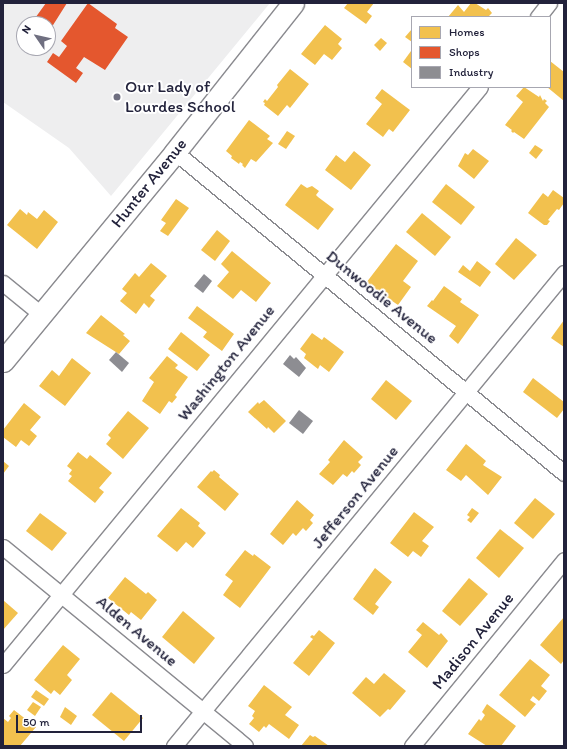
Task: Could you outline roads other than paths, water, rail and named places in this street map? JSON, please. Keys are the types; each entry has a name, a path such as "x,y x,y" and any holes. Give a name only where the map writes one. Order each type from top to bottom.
{"street":[{"name":"Hunter Avenue","path":"3,361 174,152 293,3"},
{"path":"539,16 550,3"},
{"name":"Washington Avenue","path":"3,665 324,274 479,88"},
{"name":"Dunwoodie Avenue","path":"174,152 564,473"},
{"name":"Jefferson Avenue","path":"174,746 564,273"},
{"path":"3,283 41,314"},
{"name":"Alden Avenue","path":"3,547 245,746"},
{"name":"Madison Avenue","path":"412,746 564,560"}],"place":[{"name":"Our Lady of Lourdes School","path":"117,97"}]}
